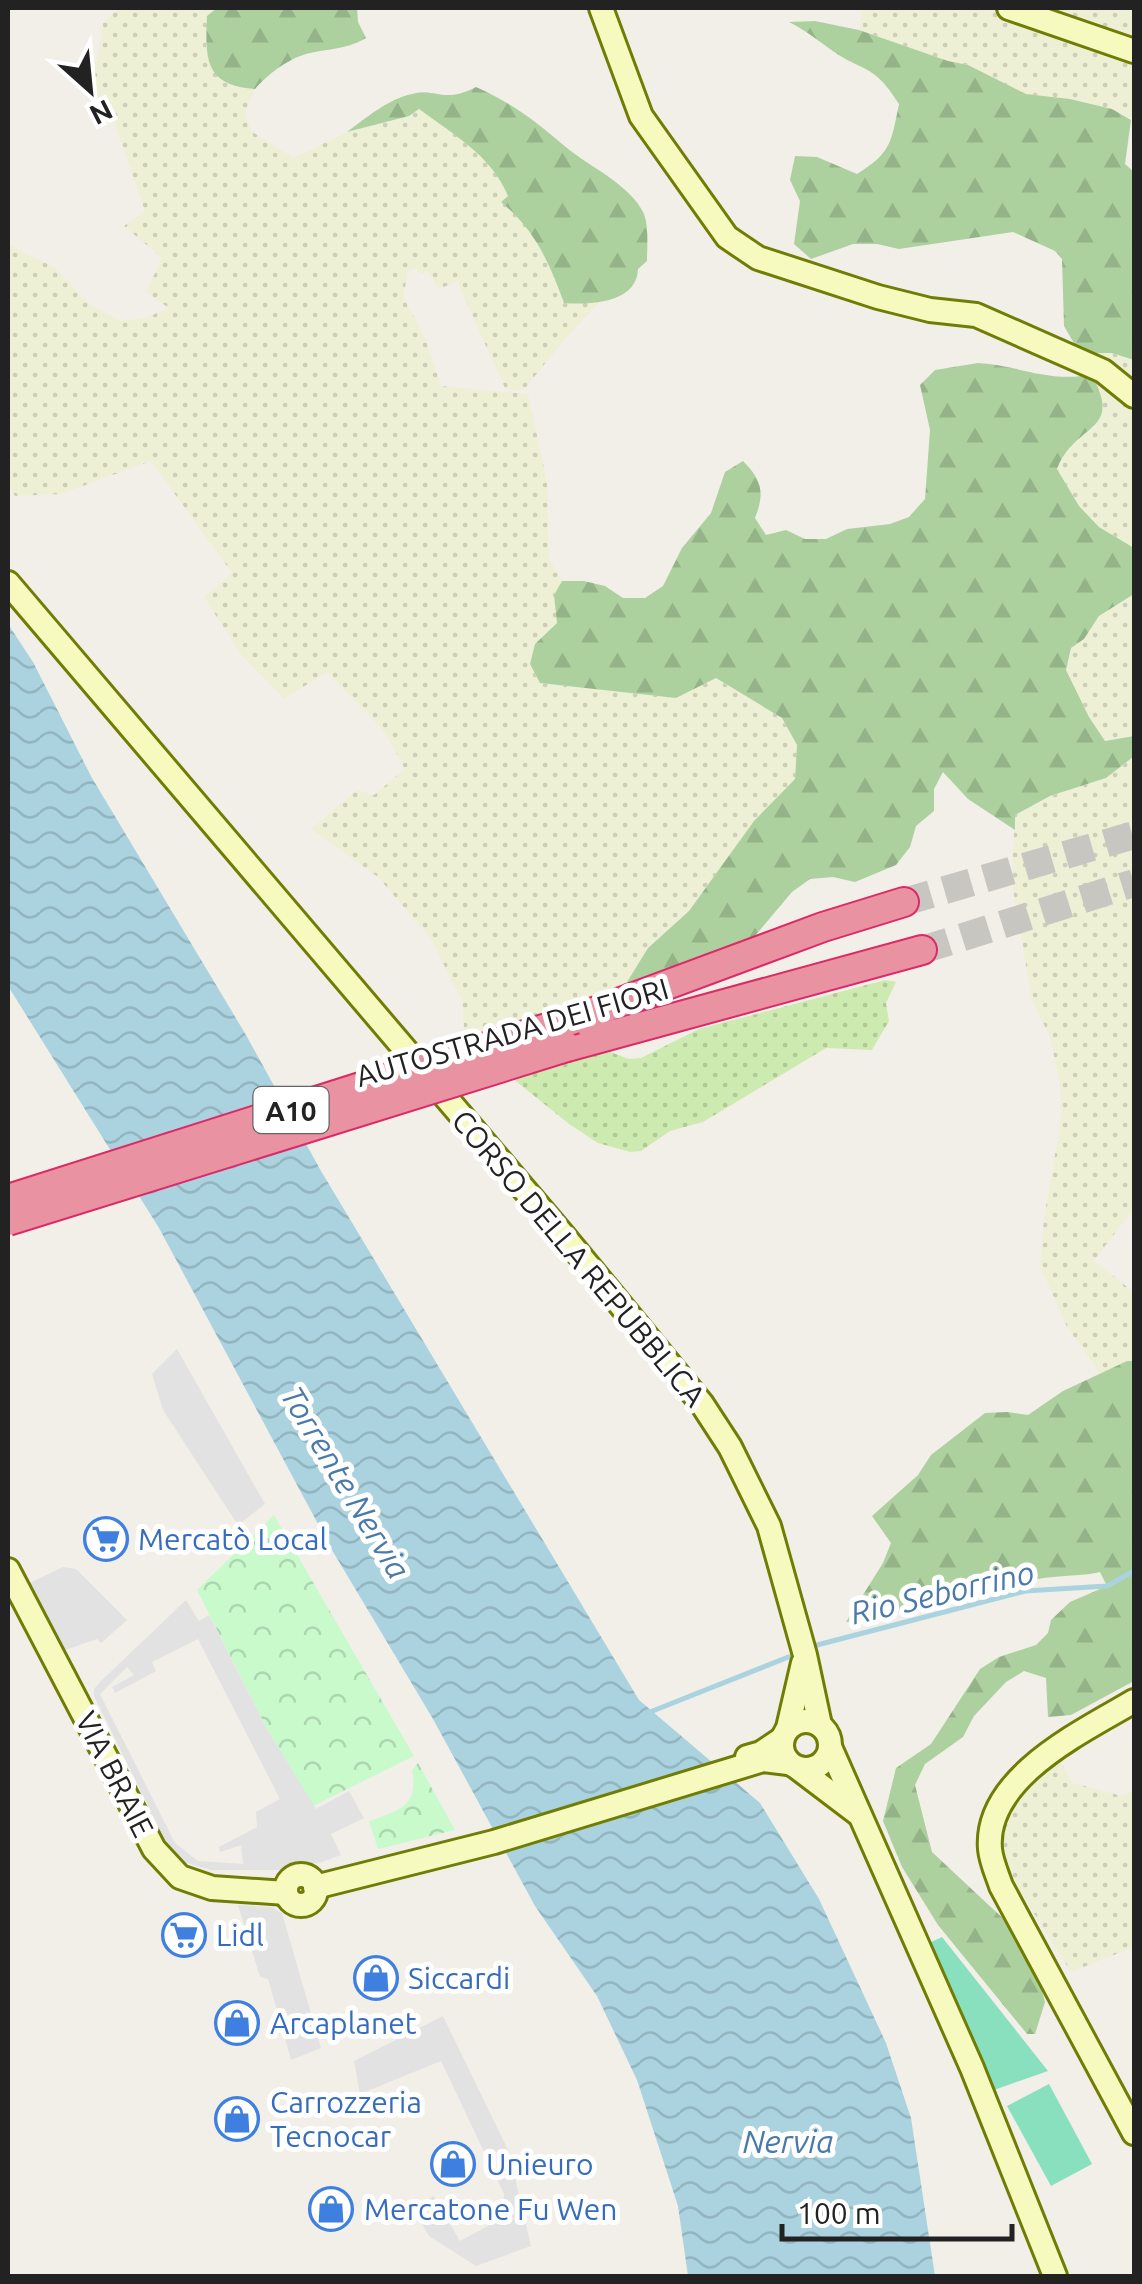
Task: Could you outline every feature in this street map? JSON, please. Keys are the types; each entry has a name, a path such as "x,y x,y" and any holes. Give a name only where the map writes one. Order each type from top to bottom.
{"highway":[{"name":"AUTOSTRADA DEI FIORI","path":"8,1199 575,1019 822,927 904,902"},
{"name":"AUTOSTRADA DEI FIORI","path":"8,1220 567,1047 922,950"}],"main road":[{"path":"600,8 641,116 727,237 758,258 878,297 930,310 976,315 1102,371 1134,396"},
{"path":"1009,8 1134,51"},
{"name":"CORSO DELLA REPUBBLICA","path":"8,583 702,1404 730,1447 769,1526 806,1655 820,1725"},
{"name":"VIA BRAIE","path":"8,1570 154,1849 180,1877 212,1888 286,1893 292,1902 301,1904 314,1896 315,1887 486,1841 762,1757"},
{"name":"CORSO DELLA REPUBBLICA","path":"784,1734 806,1655"},
{"path":"1134,1701 1054,1748 1025,1772 1004,1799 992,1826 990,1848 1001,1886 1134,2133"},
{"path":"830,1747 820,1765 794,1766 762,1757 784,1734 806,1720 826,1731 972,2068 1054,2276"},
{"path":"784,1734 783,1756 860,1815"}],"green space":[{"path":"119,8 217,8 207,16 206,52 233,87 255,89 245,113 251,131 294,158 347,132 409,116 419,109 476,150 499,175 508,196 501,202 519,217 545,253 564,303 600,302 526,387 516,391 505,388 457,282 438,289 428,272 421,274 416,268 408,272 403,297 424,335 441,386 528,394 547,482 549,559 562,581 554,595 557,623 535,644 530,664 540,683 676,698 716,678 782,718 797,746 795,779 754,821 689,911 648,948 624,987 465,1040 462,1001 431,939 378,877 311,829 357,790 374,795 405,769 384,731 327,672 284,699 242,656 204,597 232,573 151,461 61,494 15,496 8,485 8,244 55,268 88,303 120,321 145,318 169,308 146,292 162,258 124,226 145,211 107,102 86,93 103,23"},
{"path":"217,8 357,8 358,22 366,38 296,58 255,89 238,87 217,76 208,57 207,16"},
{"path":"863,8 1134,8 1134,120 1112,109 1026,94 968,65 859,30"},
{"path":"815,21 859,30 968,65 1026,94 1112,109 1131,120 1125,164 1134,172 1134,360 1112,353 1090,353 1075,345 1064,326 1062,259 1055,251 1013,232 899,249 853,244 811,259 794,244 800,201 790,180 795,156 817,157 857,174 884,152 899,104 874,74 789,22"},
{"path":"476,87 524,114 620,185 638,204 647,225 647,261 638,269 630,289 610,300 564,303 540,248 501,202 508,196 492,169 470,147 419,109 409,116 347,132 403,96 448,95"},
{"path":"1090,353 1112,353 1134,360 1134,548 1099,527 1079,506 1057,469 1075,439 1094,428 1101,391 1091,374"},
{"path":"978,363 1046,375 1092,375 1100,394 1100,418 1065,454 1057,469 1079,506 1099,527 1134,548 1134,594 1099,616 1084,639 1071,648 1066,670 1105,741 1134,736 1133,757 1106,778 1050,796 1015,815 1015,830 968,799 943,772 934,789 934,811 916,826 910,847 896,865 855,882 833,877 810,879 792,892 754,937 624,987 648,948 689,911 754,821 795,779 797,745 782,718 716,678 676,698 540,683 530,664 535,644 557,623 554,595 562,581 605,586 623,598 645,598 663,586 682,548 711,513 725,472 743,461 760,487 755,518 766,535 786,530 805,539 826,539 847,529 890,524 909,517 925,499 930,430 920,385 935,370"},
{"path":"1134,594 1134,736 1105,741 1066,670 1071,648 1084,639 1100,616"},
{"path":"1134,742 1134,1209 1094,1260 1134,1290 1134,1361 1100,1373 1067,1327 1040,1266 1061,1120 1060,1085 1050,1037 1032,1000 1012,884 1013,849 1015,815 1050,796 1106,778 1133,757"},
{"path":"885,980 896,982 886,1003 889,1021 872,1050 826,1048 703,1122 670,1131 641,1151 598,1143 465,1040 574,1004 592,1045 629,1059 641,1058 699,1029"},
{"path":"1134,1361 1134,1681 1071,1715 1048,1717 1046,1678 1024,1671 1006,1682 974,1716 963,1737 925,1764 915,1785 932,1852 1009,1924 1039,1980 1045,2002 1035,2034 1027,2034 938,1925 902,1867 883,1821 896,1768 931,1744 980,1669 999,1657 1036,1645 1048,1633 1051,1620 1070,1602 1107,1586 1100,1572 1045,1578 846,1622 891,1543 872,1516 918,1475 931,1455 985,1413 1028,1415 1063,1391"},
{"path":"274,1515 414,1756 313,1806 267,1729 197,1590"},
{"path":"1057,1755 1073,1783 1122,1796 1134,1790 1134,1947 1071,1972 1007,1871 996,1842 1004,1819 1030,1781"},
{"path":"418,1763 455,1830 378,1849 369,1821 404,1805 412,1792 412,1770"},
{"path":"942,1937 1048,2071 994,2090 927,1944"},
{"path":"1049,2084 1092,2164 1051,2186 1007,2106"}],"shaded area":[{"path":"177,1349 265,1504 238,1525 163,1410 152,1374"},
{"path":"63,1567 76,1569 127,1620 101,1643 97,1639 62,1651 28,1584"},
{"path":"186,1600 199,1621 209,1615 267,1729 316,1809 349,1791 364,1818 331,1834 341,1855 322,1862 281,1870 211,1870 180,1861 169,1848 94,1696 101,1681","holes":["198,1639 280,1799 256,1812 257,1827 219,1847 220,1852 241,1845 243,1864 198,1861 175,1843 100,1694 127,1667 134,1675 112,1687 115,1693 156,1671 152,1662"]},
{"path":"238,1905 271,1907 282,1913 321,2048 291,2060 268,1979 260,1977"},
{"path":"443,2016 509,2152 531,2246 476,2266 429,2236 412,2208 434,2196 460,2241 503,2218 504,2194 441,2061 360,2094 354,2061"}],"water":[{"name":"Nervia","path":"8,624 33,662 92,778 246,1035 321,1171 639,1700 760,1803 819,1899 886,2043 911,2118 935,2276 688,2276 678,2206 637,2080 597,1996 535,1906 433,1719 332,1550 159,1228 8,986"}],"waterway":[{"name":"Rio Seborrino","path":"817,1645 1025,1591 1107,1586 1134,1571"},
{"path":"650,1712 791,1656"}],"tunnel":[{"path":"904,902 1134,835"},
{"path":"922,950 1134,883"}],"place":[{"name":"Mercatò Local","path":"106,1539"},
{"name":"Lidl","path":"184,1935"},
{"name":"Siccardi","path":"376,1978"},
{"name":"Arcaplanet","path":"237,2023"},
{"name":"Carrozzeria Tecnocar","path":"237,2119"},
{"name":"Unieuro","path":"453,2164"},
{"name":"Mercatone Fu Wen","path":"331,2209"}],"water label":[{"name":"Torrente Nervia","path":"346,1482"}]}
